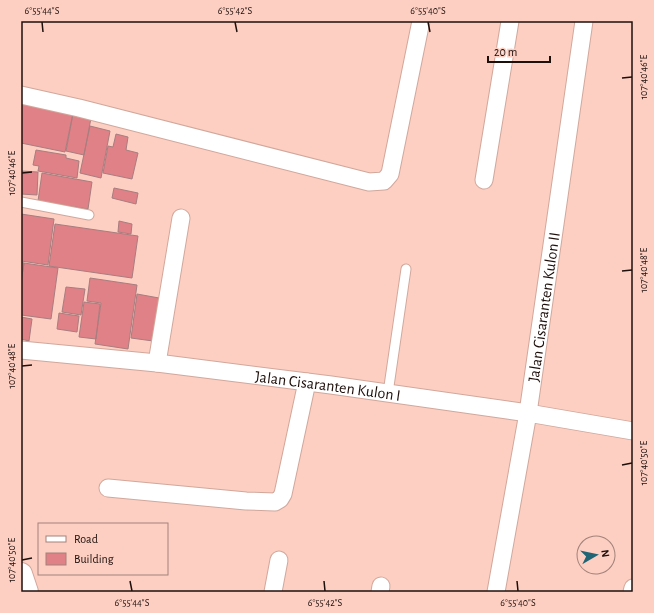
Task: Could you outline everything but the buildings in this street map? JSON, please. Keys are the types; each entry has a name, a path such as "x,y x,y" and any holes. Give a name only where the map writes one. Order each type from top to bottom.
{"main road":[{"path":"21,574 27,592"}],"street":[{"path":"21,95 79,108 369,182 384,181 390,174 421,21"},
{"path":"484,180 510,21"},
{"name":"Jalan Cisaranten Kulon II","path":"496,592 528,413 584,21"},
{"path":"157,363 181,218"},
{"name":"Jalan Cisaranten Kulon I","path":"21,350 157,363 307,382 528,413 633,431"},
{"path":"108,488 246,501 275,502 280,499 283,494 307,382"},
{"path":"273,592 279,560"},
{"path":"632,592 633,588"}],"lane":[{"path":"21,202 89,215"},
{"path":"388,393 406,269"}]}
